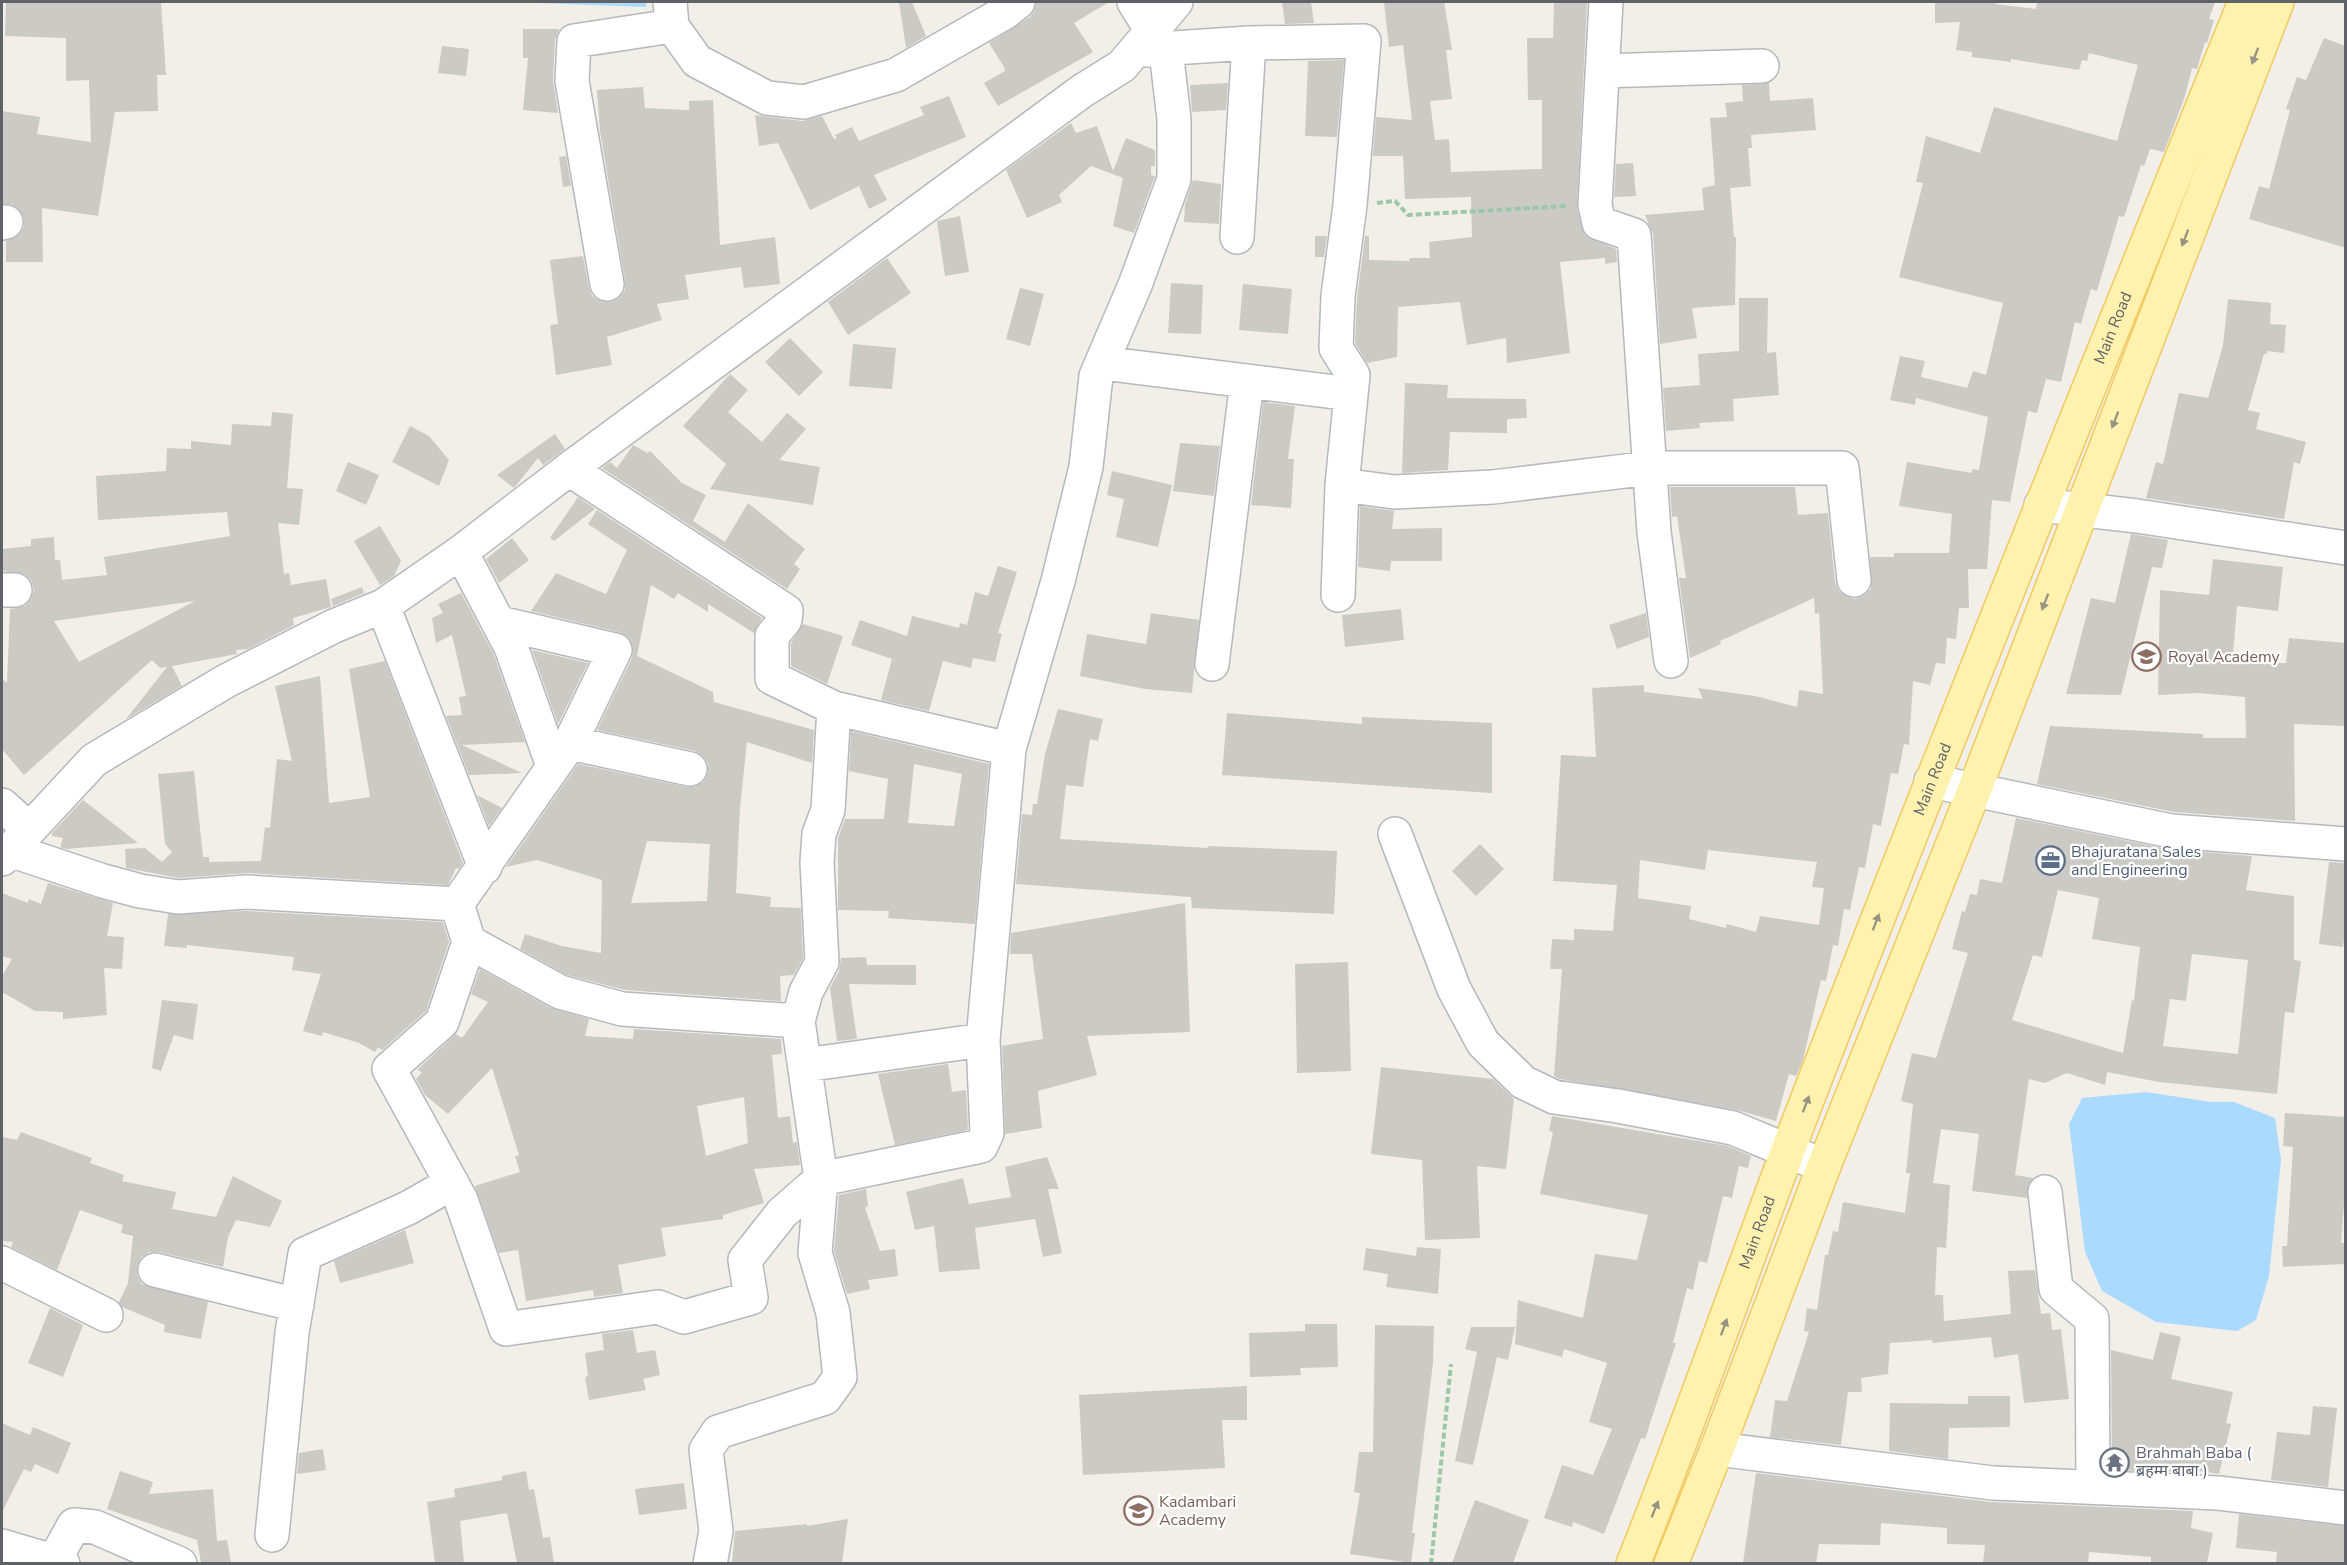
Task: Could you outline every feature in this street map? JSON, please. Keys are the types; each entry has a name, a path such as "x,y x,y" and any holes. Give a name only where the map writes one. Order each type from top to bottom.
{"main road":[{"name":"Main Road","path":"1634,1563 1684,1437 1787,1152 1931,781 2245,2"},
{"name":"Main Road","path":"1671,1563 1717,1449 1824,1166 1974,791 2277,2"}],"street":[{"path":"457,904 470,942 442,1022 389,1069 460,1200 506,1329 658,1307 684,1317 751,1298 745,1260 782,1213 821,1179 981,1146 987,1133 983,1040 1009,749 1058,581 1083,479 1096,376 1135,285 1174,179 1174,119 1151,44 1134,2"},
{"path":"13,846 94,760 226,681 334,626 383,606 461,552 569,468 1082,92 1151,44 1176,2"},
{"path":"1606,2 1595,205 1599,223 1634,235 1654,532 1671,661"},
{"path":"607,284 572,81 574,41 671,14 697,61 767,98 804,102 896,75 1008,5"},
{"path":"1151,44 1364,41 1350,205 1338,296 1336,348 1353,375 1342,485 1338,596"},
{"path":"1237,237 1249,43"},
{"path":"1602,71 1762,66"},
{"path":"1102,363 1351,394"},
{"path":"1212,664 1247,381"},
{"path":"569,468 786,611 785,620 772,636 772,678 834,708 1009,749"},
{"path":"1342,485 1394,492 1482,488 1650,468 1842,468 1854,580"},
{"path":"2041,506 2137,516 2346,548"},
{"path":"461,552 500,623 562,754"},
{"path":"383,606 485,867"},
{"path":"457,904 562,754 615,650 500,623"},
{"path":"710,1563 716,1531 706,1450 718,1432 825,1398 840,1377 833,1313 815,1253 821,1179 798,1021 806,992 822,962 817,862 819,834 828,810 834,708"},
{"path":"562,754 690,769"},
{"path":"1931,781 2171,831 2346,844"},
{"path":"2,805 13,846"},
{"path":"1395,834 1454,989 1483,1043 1523,1082 1554,1097 1618,1106 1734,1128 1824,1166"},
{"path":"13,846 103,881 140,891 178,897 246,892 457,904"},
{"path":"470,942 560,992 622,1009 798,1021"},
{"path":"805,1065 983,1040"},
{"path":"272,1535 297,1305 305,1254 408,1208 452,1183"},
{"path":"2045,1192 2056,1290 2092,1319 2093,1487"},
{"path":"2,1263 106,1316"},
{"path":"156,1270 297,1305"},
{"path":"1717,1449 1993,1483 2218,1493 2346,1509"},
{"path":"2,1546 59,1562 74,1525 95,1527 180,1563"}],"path":[{"path":"1350,205 1395,201 1408,215 1595,205"},
{"path":"1431,1563 1451,1364"}],"water":[{"path":"511,2 646,2 646,7"},
{"path":"2146,1092 2211,1102 2234,1102 2275,1118 2281,1160 2269,1276 2256,1320 2237,1331 2156,1322 2102,1291 2085,1252 2069,1124 2082,1098"}],"building":[{"path":"6,2 161,2 166,75 157,75 158,111 115,112 98,216 42,208 43,262 6,262 6,241 19,235 24,227 24,218 19,209 11,204 2,204 2,111 40,117 37,134 91,142 89,80 66,81 66,38 5,36"},
{"path":"899,2 912,2 926,36 906,48"},
{"path":"1036,2 1109,2 1074,23 1093,52 998,106 984,83 1005,71 989,43 1030,17"},
{"path":"1282,2 1311,2 1314,23 1285,24"},
{"path":"1384,2 1444,2 1452,50 1446,50 1452,99 1430,101 1435,140 1449,139 1451,172 1542,169 1542,100 1528,100 1527,38 1553,38 1554,2 1587,2 1577,209 1585,235 1616,249 1617,262 1605,264 1605,258 1560,262 1570,353 1507,363 1506,338 1467,345 1460,302 1398,307 1397,357 1367,363 1355,343 1357,298 1365,236 1369,236 1369,260 1409,261 1410,258 1430,258 1429,242 1472,237 1471,197 1405,199 1403,156 1373,156 1376,117 1412,120 1403,45 1389,47"},
{"path":"1935,2 1996,2 1995,4 2036,9 2037,2 2215,2 2209,19 2214,20 2207,43 2205,42 2197,69 2192,68 2185,96 2164,152 2150,149 2144,166 2141,165 2124,217 2119,216 2097,291 2091,289 2081,324 2075,322 2061,382 2046,379 2037,413 2028,411 2010,502 1992,500 1987,569 1968,569 1969,608 1959,608 1956,639 1947,638 1945,664 1936,663 1930,685 1913,681 1909,745 1904,744 1898,774 1891,773 1881,826 1873,824 1865,868 1859,867 1850,910 1844,909 1838,946 1833,945 1826,981 1821,980 1803,1060 1796,1076 1789,1074 1776,1121 1737,1110 1560,1079 1554,1076 1562,969 1550,969 1552,939 1574,940 1574,929 1613,931 1617,885 1553,881 1561,755 1596,757 1592,688 1644,685 1644,692 1703,699 1698,688 1755,696 1797,707 1799,690 1823,694 1819,613 1815,614 1814,598 1720,641 1721,644 1690,658 1679,578 1686,578 1677,516 1672,517 1670,487 1795,487 1798,515 1828,513 1835,582 1839,591 1855,599 1865,595 1871,588 1870,557 1894,557 1894,553 1949,553 1952,514 1899,506 1907,462 1972,473 1972,469 1979,470 1988,417 1916,398 1915,405 1890,400 1900,356 1925,361 1921,377 1967,388 1973,371 1986,375 2003,303 1899,277 1923,183 1916,182 1926,136 1980,153 1994,107 2117,141 2138,65 2089,53 2087,61 2082,60 2079,70 2011,59 2011,62 1972,57 1972,52 1956,50 1960,22 1935,23","holes":["1708,850 1817,862 1812,887 1824,888 1819,925 1760,916 1756,932 1727,924 1726,928 1689,919 1691,906 1638,898 1640,860 1705,870"]},
{"path":"523,29 559,29 555,40 553,80 558,113 523,110 528,58 523,58"},
{"path":"2324,38 2346,46 2346,248 2249,219 2259,186 2269,189 2290,110 2286,109 2297,77 2306,80"},
{"path":"442,46 469,49 466,76 438,73"},
{"path":"1344,60 1337,137 1305,136 1308,61"},
{"path":"1228,83 1226,110 1192,112 1190,85"},
{"path":"1769,83 1770,101 1813,98 1816,130 1751,135 1752,148 1748,148 1751,186 1730,188 1734,237 1736,237 1735,305 1692,308 1697,338 1660,344 1653,234 1645,215 1704,210 1702,188 1715,185 1710,118 1727,117 1725,103 1743,101 1742,85"},
{"path":"643,87 645,108 689,110 689,101 713,100 720,245 775,237 780,284 744,288 741,267 685,275 689,299 657,304 662,320 607,337 612,365 556,375 550,325 558,324 550,260 583,256 592,296 600,301 611,302 619,298 625,290 600,131 597,90"},
{"path":"949,96 966,137 874,175 887,200 869,209 859,186 810,210 778,143 759,146 755,115 802,121 822,116 834,139 837,138 835,135 852,127 859,141 924,115 920,107"},
{"path":"1071,123 1076,133 1097,126 1113,171 1126,138 1155,150 1155,166 1151,166 1151,175 1155,176 1134,233 1113,226 1123,178 1091,166 1059,195 1062,202 1027,218 1006,170"},
{"path":"566,156 571,186 563,187 559,157"},
{"path":"1633,163 1636,196 1614,197 1616,164"},
{"path":"1193,180 1221,184 1219,224 1184,222 1185,204"},
{"path":"960,216 969,272 945,276 937,221"},
{"path":"1315,236 1327,236 1324,257 1315,257"},
{"path":"887,258 911,293 848,335 828,302"},
{"path":"1171,283 1203,285 1201,334 1168,333"},
{"path":"1243,284 1292,289 1288,334 1239,330"},
{"path":"1020,288 1044,294 1030,346 1006,339"},
{"path":"1739,298 1768,298 1767,353 1776,352 1779,395 1733,399 1734,421 1699,423 1700,428 1666,431 1663,388 1700,385 1698,354 1739,351"},
{"path":"2228,299 2271,303 2270,324 2286,325 2284,353 2267,351 2267,354 2264,354 2248,410 2260,413 2256,429 2306,442 2300,464 2294,462 2284,519 2146,498 2156,462 2163,464 2179,393 2208,398 2223,345"},
{"path":"790,338 823,372 799,396 765,362"},
{"path":"853,344 896,348 892,389 849,386"},
{"path":"730,374 748,390 728,412 762,442 787,413 806,429 779,460 820,467 813,505 710,489 726,464 683,426"},
{"path":"1405,383 1448,385 1447,398 1526,399 1527,418 1507,419 1507,433 1450,432 1448,470 1402,473"},
{"path":"1263,402 1295,406 1288,459 1294,459 1291,508 1251,505"},
{"path":"272,412 293,414 287,488 303,489 299,525 278,523 284,574 289,573 291,585 326,579 331,607 293,618 294,625 248,649 236,650 237,654 172,666 182,686 126,719 167,667 160,668 152,660 24,775 2,749 2,678 7,683 10,609 25,606 31,599 34,589 31,580 24,574 2,571 2,549 31,546 31,539 54,537 55,560 60,560 62,580 107,575 104,557 230,536 227,512 98,520 96,476 166,471 167,448 191,449 191,441 231,445 232,424 271,426","holes":["195,601 79,662 54,621"]},
{"path":"410,426 429,436 449,460 439,486 392,462"},
{"path":"555,434 565,449 543,465 538,458 514,488 497,475"},
{"path":"1180,443 1220,446 1214,496 1173,491"},
{"path":"633,445 647,453 650,451 682,483 706,495 693,521 725,542 748,503 805,549 794,564 800,569 787,589 602,468 610,462 617,468"},
{"path":"348,462 379,475 366,505 336,491"},
{"path":"1112,471 1172,485 1158,547 1116,537 1124,499 1107,495"},
{"path":"578,497 595,509 554,541 550,538"},
{"path":"1360,506 1394,511 1392,529 1442,528 1442,561 1391,561 1390,571 1358,567"},
{"path":"597,510 762,618 754,633 708,604 708,612 678,593 674,599 651,585 637,656 713,692 714,702 814,730 812,763 747,742 740,807 736,893 771,897 770,907 801,908 803,958 794,975 780,976 781,1001 625,990 567,975 520,949 525,934 562,946 601,953 602,880 537,860 506,867 578,764 687,787 695,787 703,782 708,772 708,763 702,755 695,751 597,730 632,658 633,647 628,637 619,632 531,611 556,573 606,594 627,550 588,524","holes":["647,841 710,844 707,901 631,903"]},
{"path":"380,526 401,561 394,576 380,585 354,541"},
{"path":"2131,534 2168,540 2162,568 2152,567 2121,695 2066,694 2091,598 2115,603"},
{"path":"512,538 529,560 499,583 486,559"},
{"path":"2213,559 2283,567 2278,611 2237,606 2233,654 2236,654 2235,664 2286,663 2289,638 2346,643 2346,726 2294,724 2295,821 2174,812 2037,784 2050,726 2203,734 2203,738 2246,738 2245,697 2198,693 2158,695 2160,590 2209,595"},
{"path":"998,566 1017,572 998,633 1002,634 995,662 973,658 971,668 943,661 929,711 881,700 892,659 851,645 860,620 907,636 912,616 959,628 960,623 967,625 975,592 988,596"},
{"path":"362,587 364,593 333,606 331,599"},
{"path":"461,593 494,655 525,742 462,745 522,773 469,775 446,716 462,715 459,697 466,696 452,635 436,643 432,618 443,613 438,604"},
{"path":"1401,609 1404,640 1345,647 1342,615"},
{"path":"1151,613 1199,620 1192,693 1145,689 1080,676 1087,634 1146,644"},
{"path":"1646,613 1649,637 1617,649 1609,625"},
{"path":"803,624 843,636 827,684 791,666 791,643"},
{"path":"532,650 588,663 558,724"},
{"path":"385,661 463,863 459,869 456,868 448,885 247,873 179,878 126,868 125,849 145,848 162,862 172,852 165,844 158,774 194,771 203,857 209,857 209,862 261,861 265,827 270,828 277,759 292,761 275,686 320,676 329,803 370,797 349,669"},
{"path":"1058,709 1103,719 1098,741 1090,739 1083,787 1066,785 1060,839 1208,848 1208,846 1337,851 1334,914 1192,908 1191,897 1016,884 1022,814 1032,815 1033,804 1037,804 1045,754"},
{"path":"1227,713 1362,724 1362,717 1492,723 1492,793 1222,775"},
{"path":"851,731 989,764 975,924 888,918 889,911 838,910 838,838 845,819 884,819 888,779 849,771","holes":["914,764 962,774 954,826 908,823"]},
{"path":"477,795 502,808 489,826"},
{"path":"83,800 138,843 66,849 60,847 63,838 52,836 52,833"},
{"path":"2016,818 2167,849 2252,856 2246,890 2294,896 2294,960 2301,961 2294,1013 2285,1012 2277,1094 2159,1082 2107,1072 2105,1085 2067,1073 2045,1083 2029,1079 2015,1175 2033,1178 2028,1185 2027,1198 1972,1191 1979,1134 1941,1129 1933,1183 1950,1185 1946,1248 1937,1247 1935,1295 1943,1295 1944,1321 2011,1314 2008,1271 2035,1270 2041,1314 2050,1313 2052,1330 2061,1329 2069,1399 2024,1403 2018,1354 1994,1358 1991,1337 1933,1343 1932,1340 1890,1343 1888,1374 1861,1378 1862,1392 1848,1392 1841,1445 1770,1437 1775,1400 1787,1401 1809,1332 1804,1331 1807,1308 1817,1310 1825,1255 1828,1255 1833,1231 1838,1232 1843,1202 1905,1213 1910,1173 1906,1173 1913,1104 1901,1101 1912,1053 1936,1058 1968,953 1952,949 1962,911 1965,912 1970,894 1977,895 1980,879 2002,883","holes":["2058,890 2099,898 2092,939 2140,947 2134,1001 2132,1000 2123,1053 2012,1020 2033,955 2042,957","2192,954 2248,960 2238,1054 2163,1046 2170,999 2186,1001"]},
{"path":"1480,844 1504,869 1476,896 1452,871"},
{"path":"2329,862 2346,863 2346,925 2343,947 2319,944"},
{"path":"48,883 113,903 107,936 124,937 122,969 104,968 107,1015 63,1019 63,1012 35,1011 2,992 2,976 12,959 2,956 2,893 28,903 29,899 41,904"},
{"path":"1185,903 1190,1032 1087,1036 1097,1075 1038,1091 1042,1128 1005,1134 1002,1046 1043,1039 1032,954 1010,954 1011,933"},
{"path":"246,911 443,922 449,942 426,1011 382,1050 378,1047 375,1052 359,1043 323,1032 322,1036 303,1031 321,974 292,970 294,957 187,945 187,948 164,946 168,914"},
{"path":"866,957 867,965 916,965 916,985 849,984 857,1039 837,1041 830,988 839,971 841,958"},
{"path":"1348,962 1351,1071 1297,1073 1295,964"},
{"path":"480,969 551,1008 589,1019 585,1036 633,1039 634,1029 781,1039 782,1054 772,1055 778,1118 790,1116 793,1143 797,1142 800,1165 754,1169 764,1203 723,1215 723,1219 661,1228 666,1256 618,1265 623,1293 594,1297 593,1290 526,1301 518,1250 499,1253 475,1186 520,1172 515,1156 519,1155 492,1068 448,1114 425,1095 416,1079 422,1072 417,1070 456,1034 462,1038 488,1002 471,994","holes":["744,1097 748,1143 706,1156 697,1106"]},
{"path":"162,1000 198,1004 193,1040 174,1035 161,1071 152,1068"},
{"path":"948,1064 952,1092 966,1090 968,1130 895,1145 878,1074"},
{"path":"1381,1067 1493,1079 1514,1099 1506,1169 1477,1166 1480,1238 1425,1240 1422,1160 1371,1154"},
{"path":"2285,1113 2346,1117 2346,1176 2341,1243 2346,1243 2346,1264 2283,1267 2282,1246 2287,1246 2293,1147 2283,1146"},
{"path":"1552,1116 1728,1146 1751,1156 1748,1168 1739,1166 1732,1198 1723,1196 1707,1263 1699,1261 1693,1290 1687,1288 1673,1343 1676,1343 1645,1439 1641,1438 1604,1534 1573,1522 1572,1527 1544,1518 1562,1465 1593,1475 1612,1429 1589,1422 1607,1363 1564,1349 1562,1357 1515,1344 1518,1300 1583,1318 1595,1254 1637,1260 1648,1215 1540,1194 1553,1132 1549,1131"},
{"path":"21,1132 92,1158 90,1163 124,1175 122,1181 176,1192 172,1209 216,1217 233,1176 282,1201 270,1227 236,1220 228,1237 223,1267 159,1252 149,1252 141,1257 137,1266 137,1275 142,1284 208,1302 201,1339 164,1332 165,1325 122,1307 119,1302 128,1283 133,1236 121,1233 123,1225 80,1210 57,1270 11,1247 13,1242 2,1241 2,1137 17,1140"},
{"path":"1047,1157 1059,1189 1048,1189 1062,1253 1043,1257 1035,1219 975,1228 980,1269 939,1272 934,1226 915,1230 906,1192 963,1178 969,1204 1011,1197 1005,1167"},
{"path":"866,1189 868,1206 865,1208 880,1251 895,1249 898,1276 868,1280 870,1289 847,1294 834,1251 839,1195"},
{"path":"405,1230 414,1263 340,1283 334,1261"},
{"path":"1417,1247 1441,1249 1438,1294 1386,1287 1388,1274 1363,1270 1366,1248 1416,1256"},
{"path":"50,1308 83,1325 63,1377 28,1363"},
{"path":"1305,1324 1337,1324 1338,1367 1300,1368 1301,1375 1250,1377 1249,1333 1305,1331"},
{"path":"1375,1325 1434,1326 1433,1363 1412,1533 1415,1533 1411,1563 1350,1554 1360,1493 1354,1492 1359,1452 1373,1452"},
{"path":"1471,1327 1515,1327 1508,1360 1497,1357 1473,1465 1455,1461 1477,1352 1465,1349"},
{"path":"633,1330 637,1353 655,1350 660,1375 643,1379 646,1390 589,1400 585,1377 588,1376 585,1353 604,1350 602,1334"},
{"path":"2160,1332 2181,1337 2171,1379 2233,1392 2226,1423 2231,1424 2219,1474 2199,1471 2199,1473 2112,1470 2111,1350 2153,1360"},
{"path":"1247,1386 1247,1420 1222,1420 1225,1468 1083,1475 1079,1395"},
{"path":"1968,1396 2010,1396 2010,1427 1949,1428 1948,1459 1889,1451 1890,1403 1968,1404"},
{"path":"2313,1406 2337,1408 2328,1487 2271,1480 2277,1432 2310,1435"},
{"path":"2,1423 30,1435 33,1427 71,1443 58,1474 35,1464 31,1472 24,1469 2,1512"},
{"path":"323,1449 326,1470 297,1474 299,1453"},
{"path":"120,1471 153,1482 149,1494 213,1489 217,1541 227,1540 231,1563 201,1563 197,1540 107,1509"},
{"path":"526,1471 529,1490 534,1489 543,1538 550,1537 554,1563 517,1563 507,1513 460,1521 464,1563 435,1563 427,1502 455,1497 454,1489 502,1480 502,1476"},
{"path":"1756,1473 1991,1502 2193,1511 2191,1528 2213,1533 2207,1563 2151,1563 2151,1557 2089,1552 2088,1563 1983,1563 1985,1545 1947,1544 1947,1528 1881,1523 1880,1545 1819,1544 1816,1563 1743,1563"},
{"path":"684,1483 687,1509 639,1515 635,1489"},
{"path":"1475,1500 1529,1520 1513,1563 1452,1563"},
{"path":"2239,1514 2346,1526 2346,1563 2276,1563 2277,1552 2236,1548"},
{"path":"848,1519 842,1563 732,1563 735,1531 807,1524 807,1526"}],"place":[{"name":"Royal Academy","path":"2147,657"},
{"name":"Bhajuratana Sales and Engineering","path":"2050,861"},
{"name":"Brahmah Baba ( ब्रहम्म बाबा )","path":"2115,1462"},
{"name":"Kadambari Academy","path":"1138,1511"}]}
